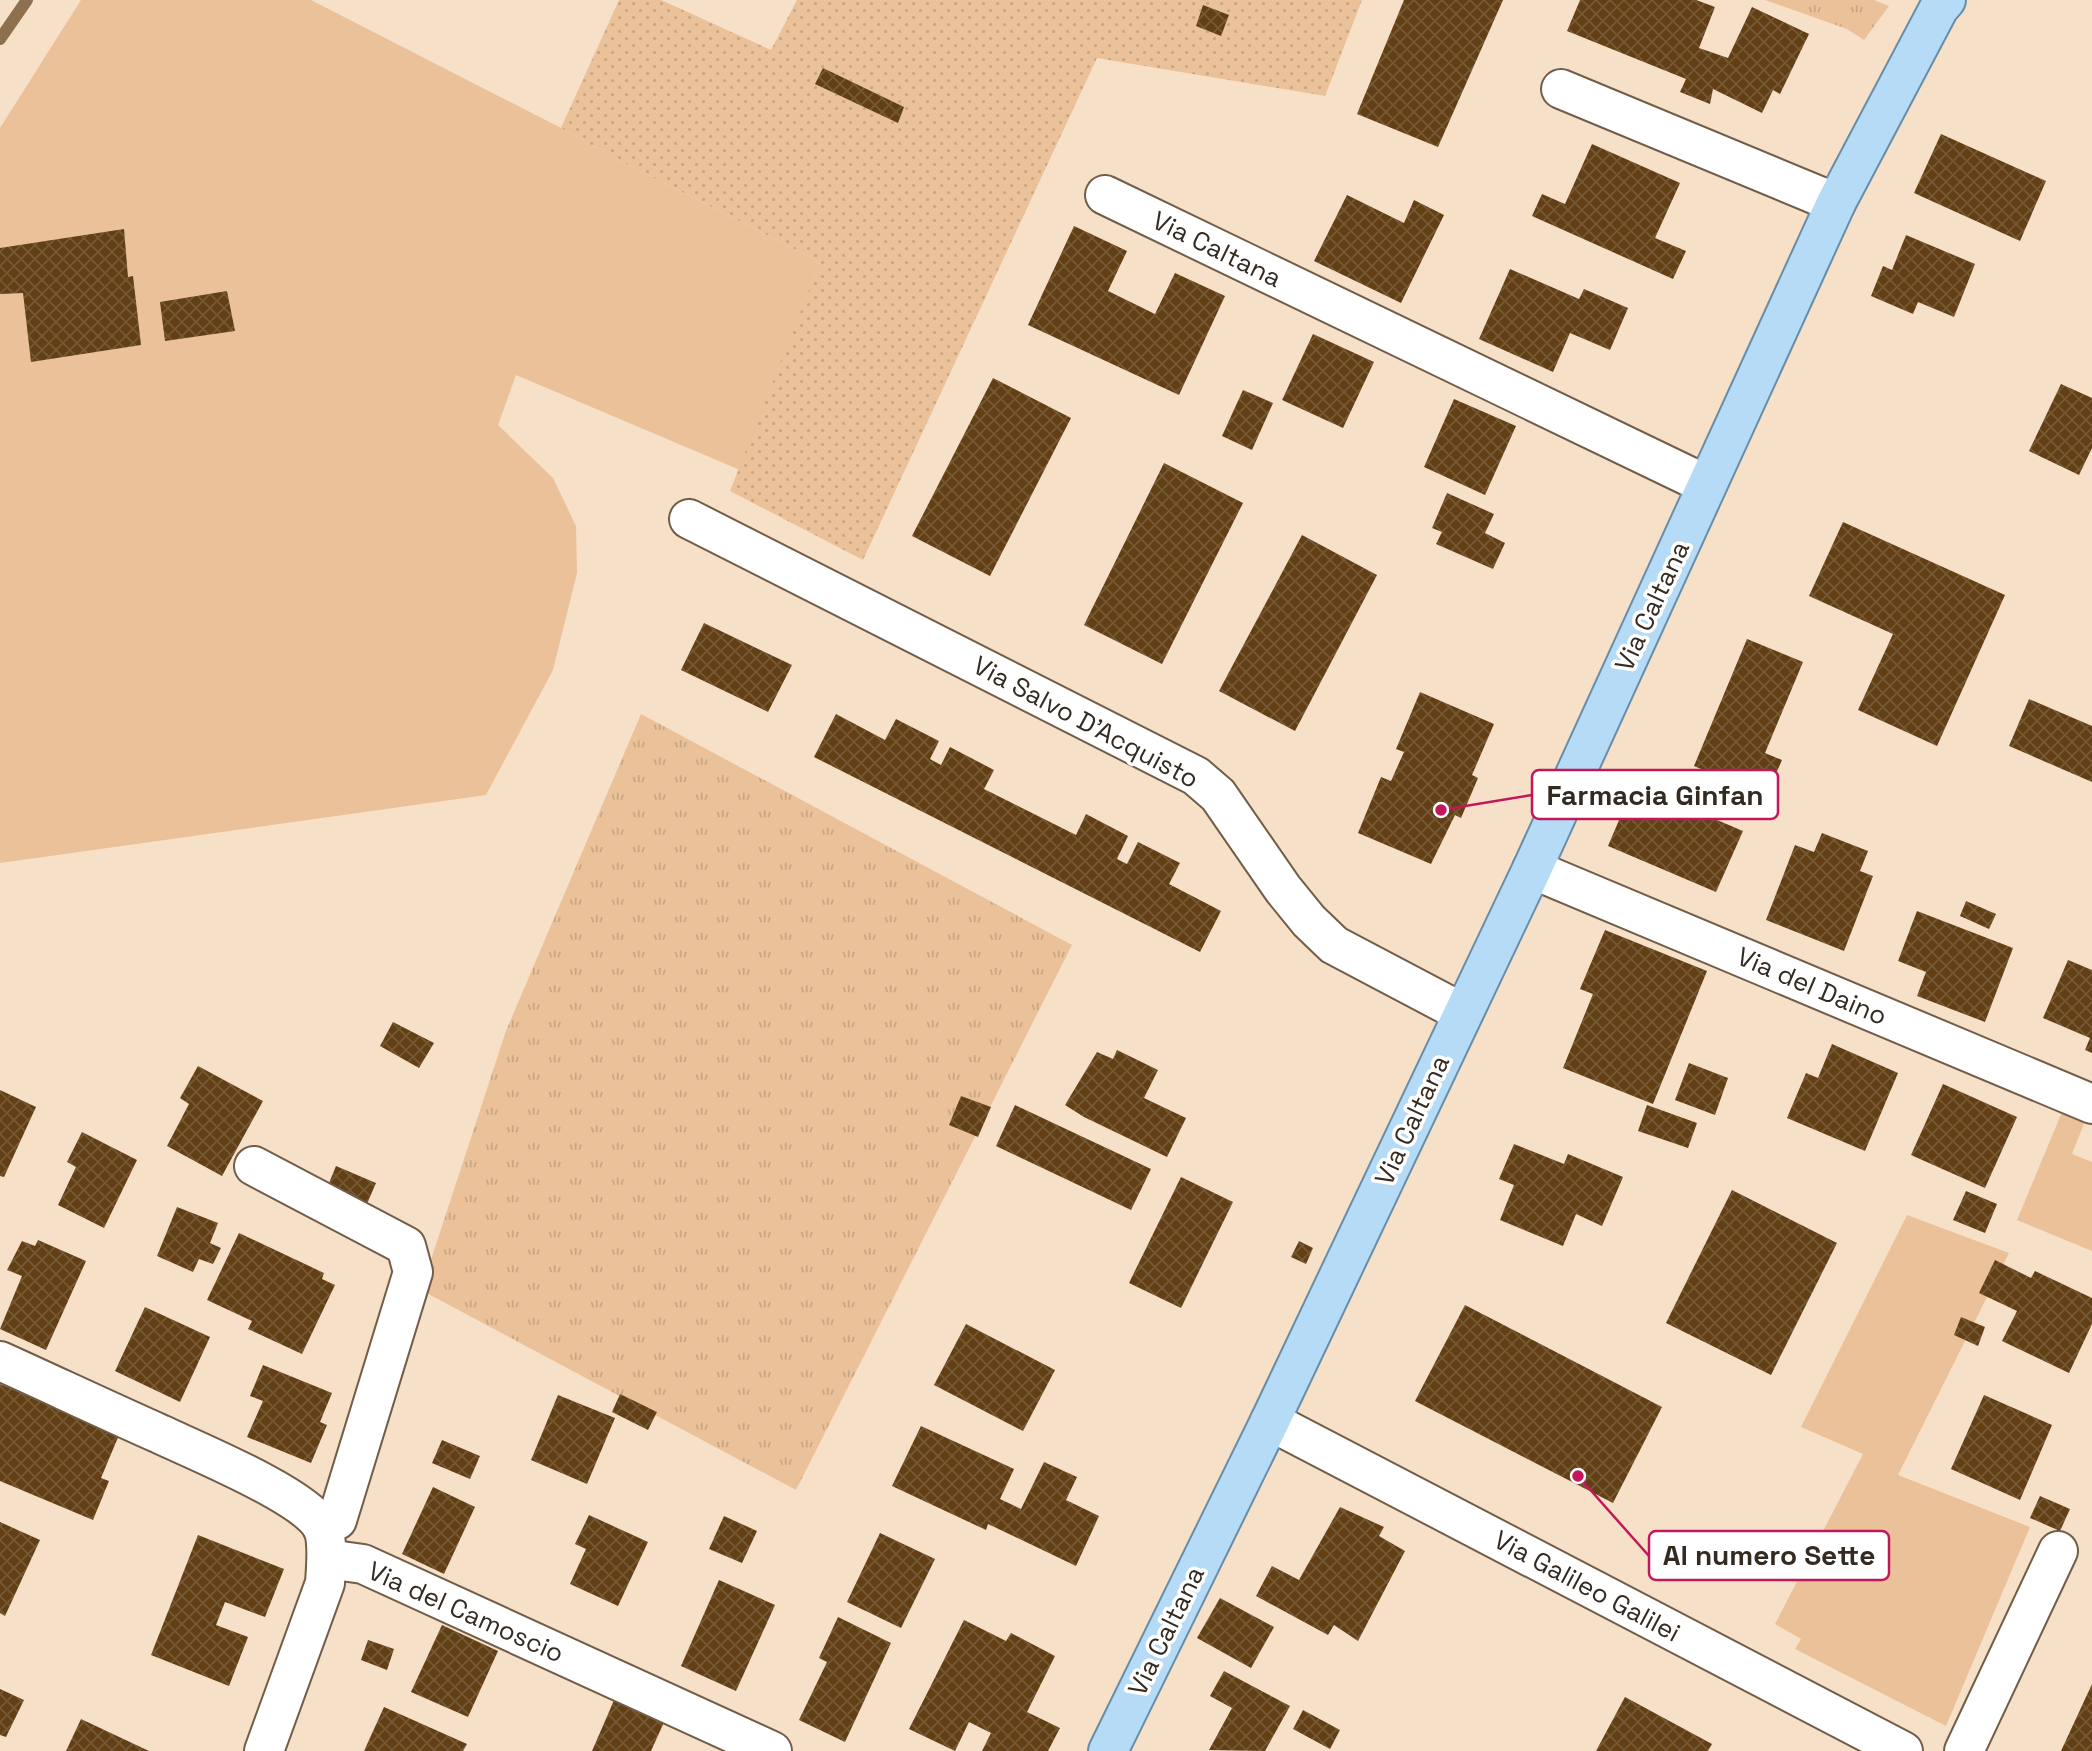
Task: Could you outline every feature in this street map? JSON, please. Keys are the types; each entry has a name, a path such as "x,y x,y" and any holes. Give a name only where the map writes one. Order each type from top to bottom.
{"main road":[{"name":"Via Caltana","path":"1108,1751 1270,1420 1532,869 1836,203 1939,8 1946,0"}],"street":[{"path":"1561,89 1836,203"},
{"name":"Via Caltana","path":"1105,195 1707,485"},
{"name":"Via Salvo D'Acquisto","path":"689,519 1196,776 1218,795 1283,889 1309,921 1334,944 1463,1013"},
{"name":"Via del Daino","path":"1532,869 2092,1104"},
{"path":"254,1166 406,1246 414,1272 337,1520 325,1543"},
{"path":"0,1361 230,1466 310,1513 325,1543 325,1583 264,1751"},
{"name":"Via Galileo Galilei","path":"1270,1420 1903,1751"},
{"name":"Via del Camoscio","path":"325,1543 363,1564 772,1751"},
{"path":"1964,1751 2058,1551"}],"green space":[{"path":"81,0 311,0 820,262 740,470 516,375 498,425 553,478 576,526 577,573 553,670 486,795 0,863 0,128"},
{"path":"619,0 661,0 771,50 797,0 1362,0 1325,96 1097,58 863,560 730,491 820,262 561,128"},
{"path":"1765,0 1874,0 1889,6 1864,40 1847,29"},
{"path":"641,714 1072,945 796,1490 421,1290 506,1031"},
{"path":"2062,1112 2085,1121 2072,1154 2092,1162 2092,1251 2017,1220"},
{"path":"1907,1215 2009,1253 1898,1475 2030,1527 1946,1726 1795,1649 1801,1639 1775,1624 1863,1454 1801,1427"}],"building":[{"path":"1404,0 1503,0 1438,147 1357,114"},
{"path":"1580,0 1696,0 1715,7 1699,48 1728,58 1752,7 1809,34 1780,94 1773,90 1762,113 1713,89 1710,104 1680,92 1686,79 1567,31"},
{"path":"1203,5 1229,15 1221,36 1196,26"},
{"path":"823,68 904,107 898,123 815,84"},
{"path":"1941,134 2046,181 2020,241 1914,193"},
{"path":"1592,144 1680,183 1655,238 1686,251 1673,279 1532,216 1542,194 1565,204"},
{"path":"1347,195 1404,223 1414,200 1444,215 1401,303 1314,261"},
{"path":"1074,226 1127,251 1108,291 1155,314 1175,273 1225,296 1179,395 1028,325"},
{"path":"124,229 128,277 133,276 141,345 31,362 23,293 0,294 0,248"},
{"path":"1906,235 1975,264 1954,317 1918,302 1913,314 1871,296 1883,266 1892,270"},
{"path":"1510,269 1579,299 1584,289 1628,308 1610,350 1570,333 1553,372 1479,339"},
{"path":"227,291 235,331 165,341 160,302"},
{"path":"1313,334 1374,362 1343,428 1282,400"},
{"path":"993,378 1071,418 990,576 912,536"},
{"path":"2061,384 2092,398 2092,448 2079,475 2029,451"},
{"path":"1243,390 1273,403 1252,450 1222,436"},
{"path":"1454,399 1516,426 1485,495 1424,467"},
{"path":"1164,463 1243,503 1162,664 1084,625"},
{"path":"1447,493 1494,514 1485,533 1505,543 1493,569 1436,544 1442,532 1432,528"},
{"path":"1843,522 2005,595 1937,746 1858,710 1893,634 1809,596"},
{"path":"1302,535 1377,575 1295,731 1219,691"},
{"path":"704,623 792,665 768,712 681,670"},
{"path":"1747,639 1803,662 1765,753 1782,760 1772,783 1754,775 1748,789 1694,766"},
{"path":"1420,692 1494,724 1472,775 1478,778 1461,818 1455,815 1431,864 1358,833 1381,777 1391,781 1404,752 1396,749"},
{"path":"2029,699 2092,726 2092,782 2009,746"},
{"path":"836,714 885,740 896,719 939,741 930,759 941,765 950,747 994,770 984,789 1076,835 1086,814 1128,836 1117,859 1127,864 1138,842 1180,863 1169,884 1221,911 1200,952 814,757"},
{"path":"1634,785 1743,831 1716,892 1608,846"},
{"path":"1822,833 1868,851 1860,871 1873,876 1844,951 1766,920 1795,845 1814,852"},
{"path":"1966,901 1996,914 1989,929 1960,916"},
{"path":"1917,911 2013,948 1985,1022 1917,996 1926,972 1898,961"},
{"path":"1605,930 1707,971 1653,1104 1563,1068 1593,994 1580,989"},
{"path":"2068,960 2092,970 2092,1053 2085,1050 2090,1038 2043,1018"},
{"path":"393,1022 434,1043 419,1068 380,1046"},
{"path":"1832,1044 1898,1073 1865,1151 1787,1118 1806,1073 1818,1078"},
{"path":"1117,1050 1158,1070 1144,1098 1186,1118 1167,1157 1065,1105 1097,1052 1113,1059"},
{"path":"1689,1063 1728,1078 1715,1115 1675,1100"},
{"path":"198,1066 263,1101 222,1176 167,1146 189,1104 180,1098"},
{"path":"1943,1084 2017,1117 1985,1188 1911,1155"},
{"path":"0,1090 36,1107 4,1177 0,1176"},
{"path":"961,1096 991,1107 978,1137 949,1125"},
{"path":"1015,1105 1151,1169 1131,1210 996,1146"},
{"path":"1647,1105 1697,1123 1688,1148 1638,1131"},
{"path":"82,1132 137,1160 104,1228 58,1205 76,1167 67,1162"},
{"path":"1514,1144 1564,1164 1568,1154 1623,1177 1602,1226 1576,1214 1563,1246 1500,1220 1514,1185 1499,1179"},
{"path":"336,1166 376,1183 366,1206 327,1188"},
{"path":"1181,1177 1233,1202 1181,1308 1129,1283"},
{"path":"1732,1190 1837,1243 1771,1375 1666,1323"},
{"path":"1966,1191 1997,1204 1985,1233 1953,1220"},
{"path":"177,1207 218,1223 210,1243 221,1248 213,1264 199,1259 193,1272 157,1256"},
{"path":"239,1233 324,1273 322,1279 335,1285 302,1354 248,1329 252,1321 207,1300"},
{"path":"38,1240 86,1261 46,1350 0,1329 22,1276 7,1270 22,1241 35,1246"},
{"path":"1299,1241 1313,1248 1306,1264 1291,1257"},
{"path":"1995,1260 2031,1278 2035,1271 2092,1298 2092,1324 2069,1373 2002,1341 2017,1311 1979,1293"},
{"path":"1465,1305 1662,1407 1613,1503 1415,1401"},
{"path":"145,1307 210,1337 180,1402 115,1371"},
{"path":"1961,1317 1985,1327 1978,1346 1954,1335"},
{"path":"966,1324 1055,1370 1023,1431 934,1385"},
{"path":"263,1365 332,1393 320,1422 327,1425 311,1463 247,1437 263,1401 250,1396"},
{"path":"0,1384 119,1435 101,1478 109,1481 93,1520 0,1481"},
{"path":"620,1394 657,1412 648,1430 612,1412"},
{"path":"558,1395 615,1418 587,1484 531,1460"},
{"path":"1984,1395 2052,1425 2020,1500 1951,1469"},
{"path":"921,1426 1014,1469 1000,1499 1021,1509 1044,1462 1077,1477 1066,1500 1099,1516 1076,1566 988,1524 986,1530 892,1486"},
{"path":"442,1440 480,1456 470,1479 432,1463"},
{"path":"433,1487 475,1507 444,1574 402,1554"},
{"path":"2040,1496 2070,1509 2060,1531 2030,1518"},
{"path":"1340,1507 1384,1527 1379,1536 1405,1551 1358,1641 1334,1625 1328,1635 1256,1596 1272,1566 1299,1580"},
{"path":"589,1515 648,1542 618,1606 570,1584 586,1549 575,1544"},
{"path":"724,1516 757,1531 742,1563 709,1549"},
{"path":"0,1522 40,1540 5,1616 0,1613"},
{"path":"880,1533 935,1559 901,1628 847,1602"},
{"path":"198,1535 284,1569 265,1617 225,1602 216,1625 248,1637 229,1686 151,1655"},
{"path":"719,1580 775,1605 736,1691 681,1666"},
{"path":"1220,1598 1274,1627 1251,1668 1197,1638"},
{"path":"838,1617 891,1643 845,1742 799,1720 827,1662 819,1658"},
{"path":"964,1620 1006,1641 1011,1633 1055,1656 1027,1712 1060,1728 1048,1751 982,1751 991,1733 969,1722 955,1751 909,1729"},
{"path":"442,1625 498,1651 468,1717 411,1692"},
{"path":"368,1640 394,1649 387,1670 361,1660"},
{"path":"1224,1671 1290,1706 1265,1751 1209,1750 1232,1708 1210,1696"},
{"path":"2092,1684 2092,1751 2061,1751"},
{"path":"0,1689 24,1700 6,1737 0,1735"},
{"path":"1625,1697 1712,1744 1708,1751 1596,1751"},
{"path":"615,1698 665,1720 651,1751 592,1751"},
{"path":"384,1707 467,1744 463,1751 364,1751"},
{"path":"1303,1710 1340,1730 1330,1749 1293,1729"},
{"path":"81,1719 149,1751 66,1751"}],"waterway":[{"path":"0,39 27,0"}],"place":[{"name":"Farmacia Ginfan","path":"1441,810"},
{"name":"Al numero Sette","path":"1578,1476"}]}
